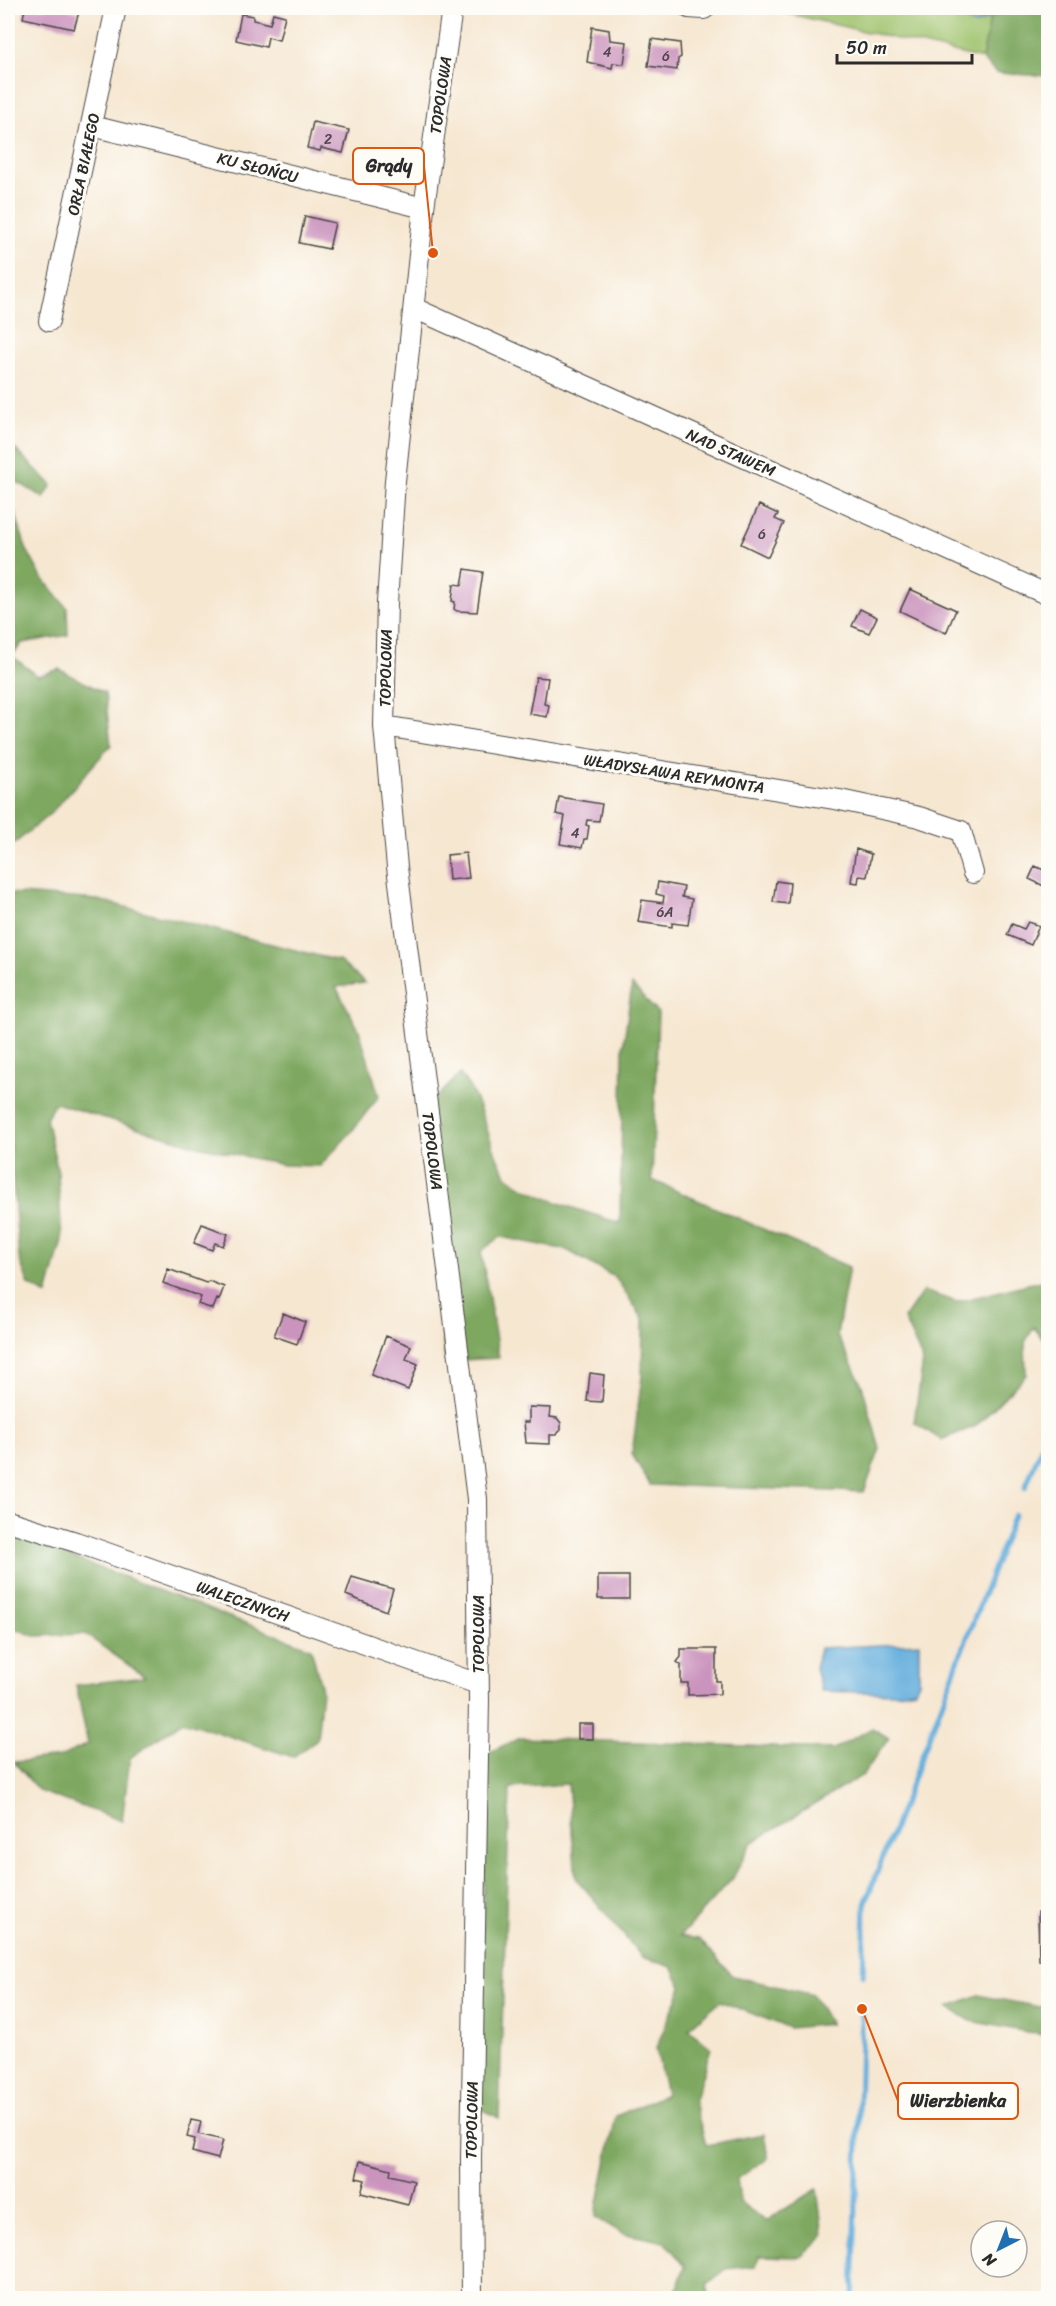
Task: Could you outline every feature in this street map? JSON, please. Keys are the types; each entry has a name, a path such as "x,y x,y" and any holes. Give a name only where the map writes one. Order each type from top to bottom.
{"street":[{"name":"ORŁA BIAŁEGO","path":"49,321 116,8"},
{"path":"447,8 452,8"},
{"name":"TOPOLOWA","path":"452,8 424,208 395,481 387,603 384,726 398,867 477,1500 478,1684 471,2170 472,2298"},
{"name":"KU SŁOŃCU","path":"92,126 424,208"},
{"name":"NAD STAWEM","path":"414,308 1048,595"},
{"name":"WŁADYSŁAWA REYMONTA","path":"384,726 840,800 919,817 961,831 974,873"},
{"name":"WALECZNYCH","path":"8,1521 76,1542 478,1684"}],"green space":[{"path":"764,8 957,8 962,19 1000,13 1004,22 982,59"},
{"path":"992,8 1048,8 1048,76 996,73 982,59"},
{"path":"8,442 52,485 44,498 21,484 8,480"},
{"path":"8,501 15,512 26,548 41,576 67,608 68,635 22,643 12,656 38,676 59,669 105,693 111,745 51,813 8,849 8,622 10,620 8,616"},
{"path":"8,893 98,900 339,961 365,983 336,987 359,1030 379,1096 352,1131 320,1166 283,1165 194,1145 55,1103 46,1118 58,1172 62,1240 47,1295 29,1285 19,1258 8,1121"},
{"path":"632,985 658,1013 652,1180 849,1267 837,1335 862,1385 880,1449 864,1492 650,1485 632,1454 642,1376 643,1319 616,1278 567,1250 501,1237 481,1251 499,1358 445,1361 422,1112 460,1074 480,1109 498,1159 511,1179 539,1195 620,1223 623,1047"},
{"path":"1048,1279 1048,1347 1034,1327 1025,1342 1026,1375 976,1426 941,1440 914,1422 923,1361 904,1319 923,1291 957,1302"},
{"path":"8,1533 311,1648 322,1690 317,1739 293,1757 183,1721 130,1758 122,1821 39,1791 14,1762 60,1757 88,1744 76,1685 145,1677 85,1634 35,1636 8,1626"},
{"path":"872,1728 889,1738 863,1775 751,1843 733,1878 680,1936 699,1939 733,1976 813,1995 830,2024 789,2028 720,2001 688,2029 711,2048 694,2102 706,2145 764,2134 768,2158 737,2179 740,2202 766,2221 817,2189 823,2236 801,2257 759,2256 756,2266 725,2269 708,2284 709,2298 674,2298 685,2266 665,2242 622,2233 595,2217 616,2116 666,2094 656,2048 682,1987 672,1967 642,1957 576,1878 568,1784 510,1788 499,2118 478,2107 487,1753 520,1738 834,1749"},
{"path":"978,1995 1039,2007 1048,2005 1048,2036 971,2021 948,2007"}],"water":[{"path":"957,8 1001,8 1000,13 974,25 962,19"},
{"path":"919,1643 919,1682 915,1690 897,1693 821,1691 815,1668 820,1648"}],"building":[{"path":"25,8 61,8 79,12 74,29 23,18"},
{"path":"273,13 285,16 279,40 268,37 266,47 236,40 241,14 253,16 253,20 270,24"},
{"path":"592,27 609,30 610,40 627,42 624,64 613,63 612,68 587,62"},
{"path":"652,39 680,43 681,57 678,59 677,70 648,66"},
{"path":"313,122 349,130 343,153 321,148 320,151 307,148"},
{"path":"305,216 335,223 329,249 299,243"},
{"path":"759,505 778,514 775,519 784,523 768,557 741,544"},
{"path":"465,569 483,572 477,612 454,609 455,602 452,601 454,584 462,585"},
{"path":"910,589 956,610 946,633 900,611"},
{"path":"860,609 877,617 869,633 852,626"},
{"path":"536,677 548,678 544,704 549,705 547,717 529,714"},
{"path":"559,797 602,804 599,821 587,820 586,825 589,826 587,839 584,839 582,848 560,844 565,816 556,814"},
{"path":"856,849 871,854 867,877 859,876 858,883 851,882"},
{"path":"466,853 469,878 449,880 447,855"},
{"path":"1035,866 1048,872 1048,888 1029,879"},
{"path":"776,881 790,883 788,904 773,902"},
{"path":"658,882 684,887 682,897 692,899 688,925 672,923 672,927 638,922 642,900 663,903 664,896 656,894"},
{"path":"1028,922 1039,926 1031,945 1007,935 1012,924 1024,929"},
{"path":"202,1224 228,1234 223,1246 215,1243 212,1250 194,1243"},
{"path":"168,1269 224,1287 213,1309 198,1304 201,1297 163,1283"},
{"path":"283,1313 305,1322 297,1344 274,1336"},
{"path":"386,1336 411,1346 406,1359 418,1364 408,1390 371,1375"},
{"path":"590,1373 604,1375 602,1402 587,1401"},
{"path":"529,1407 551,1408 550,1417 557,1418 561,1423 561,1430 556,1435 550,1435 550,1444 526,1443 524,1422 529,1422"},
{"path":"598,1576 629,1576 629,1599 598,1599"},
{"path":"352,1577 393,1589 386,1611 346,1595"},
{"path":"681,1649 716,1649 716,1681 720,1681 720,1694 688,1695 688,1683 681,1683 681,1665 677,1662 681,1657"},
{"path":"578,1724 593,1724 593,1739 578,1739"},
{"path":"1038,1912 1048,1912 1048,1961 1039,1961"},
{"path":"191,2120 201,2122 198,2134 223,2140 218,2159 192,2152 195,2139 187,2137"},
{"path":"360,2161 391,2169 390,2175 414,2181 408,2205 361,2193 365,2180 356,2178"}],"waterway":[{"path":"1025,1488 1048,1430"},
{"path":"863,1976 865,1904 1014,1515"},
{"path":"853,2298 862,2009"}],"place":[{"name":"Grądy","path":"433,253"},
{"name":"Wierzbienka","path":"862,2009"}]}
